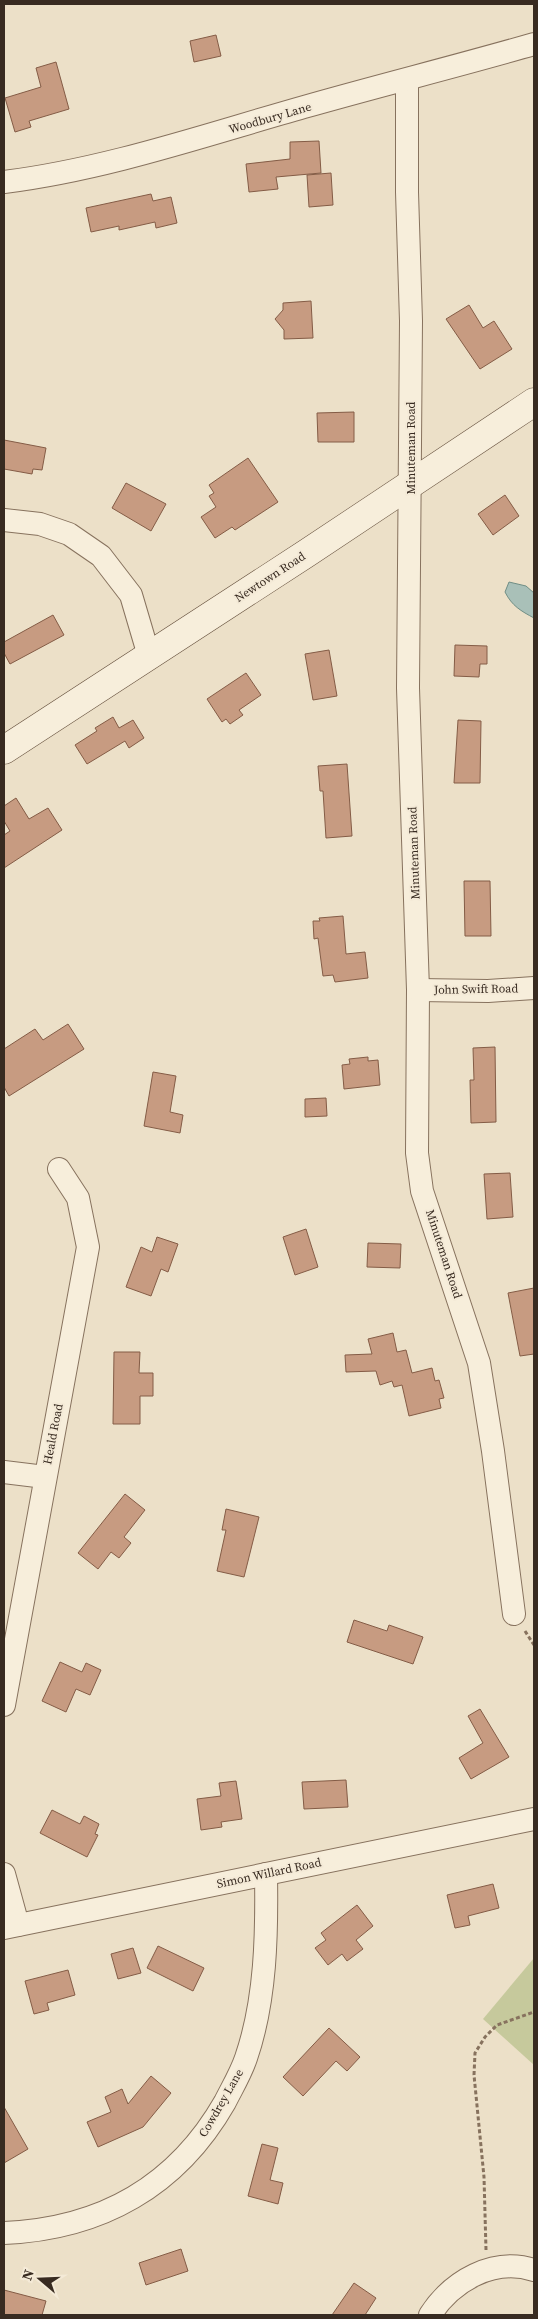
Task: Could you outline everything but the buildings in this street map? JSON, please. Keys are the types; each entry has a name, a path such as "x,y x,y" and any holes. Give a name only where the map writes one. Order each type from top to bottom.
{"street":[{"name":"Woodbury Lane","path":"4,182 171,147 307,106 534,44"},
{"name":"Minuteman Road","path":"407,80 407,192 411,321 408,688 418,990 417,1153 422,1191 479,1363 494,1451 514,1614"},
{"name":"Newtown Road","path":"4,750 150,656 534,402"},
{"path":"4,520 40,524 69,534 100,556 131,595 150,656"},
{"name":"John Swift Road","path":"418,990 488,991 534,988"},
{"name":"Heald Road","path":"4,1705 88,1248 78,1198 59,1169"},
{"path":"4,1472 45,1477"},
{"name":"Simon Willard Road","path":"11,1926 534,1819"},
{"path":"4,1874 11,1926"},
{"name":"Cowdrey Lane","path":"4,2233 61,2225 97,2214 128,2201 163,2177 185,2158 210,2128 246,2059 255,2025 264,1966 266,1874"},
{"path":"430,2315 454,2287 472,2274 496,2267 524,2267 534,2270"}],"path":[{"path":"485,2271 487,2242 484,2177 474,2074 475,2054 485,2037 496,2025 534,2012"}],"green space":[{"path":"534,1958 534,2065 483,2019"}],"water":[{"path":"509,582 526,586 534,593 534,618 517,608 508,597 505,592"}]}
